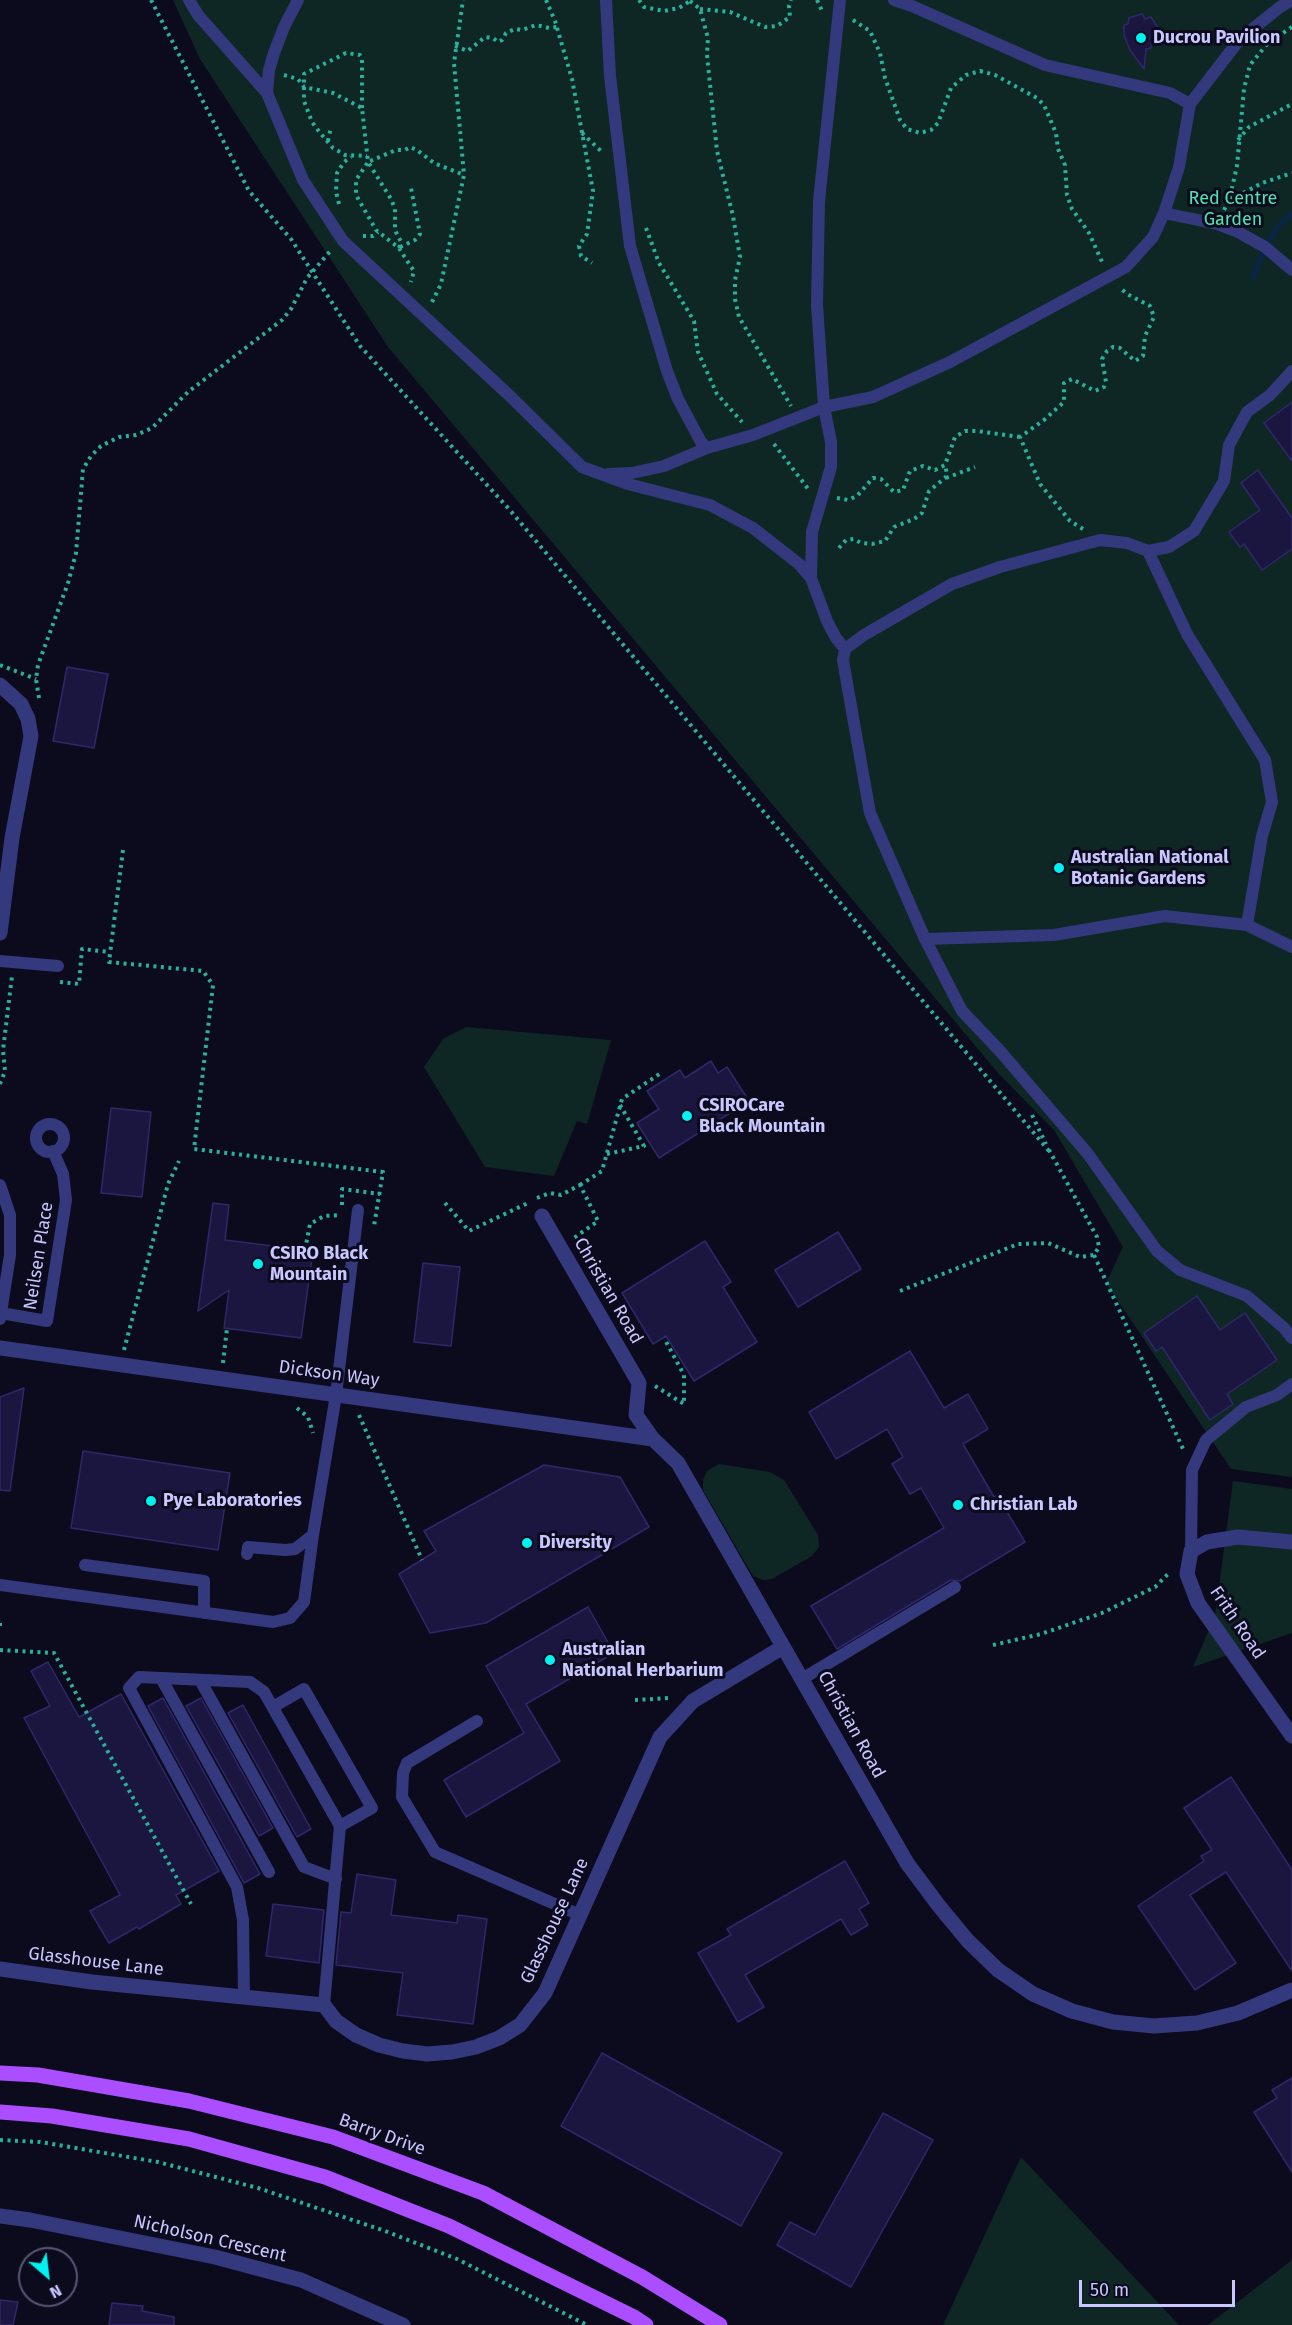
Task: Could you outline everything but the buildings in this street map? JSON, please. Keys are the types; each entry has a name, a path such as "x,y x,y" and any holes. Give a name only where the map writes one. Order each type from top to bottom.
{"main road":[{"name":"Barry Drive","path":"0,2073 38,2075 189,2101 333,2137 483,2193 642,2277 720,2325"},
{"path":"0,2112 52,2116 189,2139 325,2177 449,2226 646,2325"}],"street":[{"path":"0,685 21,704 28,719 31,736 12,838 0,933"},
{"name":"Christian Road","path":"542,1216 639,1383 636,1415 653,1439 678,1463 913,1872 968,1941 998,1970 1033,1994 1082,2014 1113,2022 1155,2026 1197,2023 1238,2013 1292,1990"},
{"name":"Dickson Way","path":"0,1348 653,1439"},
{"path":"1191,1551 1207,1542 1238,1537 1292,1542"},
{"name":"Frith Road","path":"1191,1551 1187,1574 1198,1603 1292,1736"},
{"name":"Glasshouse Lane","path":"0,1969 92,1982 324,2006 336,2021 356,2035 387,2047 427,2054 476,2047 499,2038 520,2025 544,1993 660,1737 693,1701 783,1647"},
{"name":"Nicholson Crescent","path":"0,2216 215,2257 301,2280 403,2325"}],"lane":[{"path":"189,0 198,15 267,93 303,180 343,241 426,317 582,467 628,484 710,506 753,528 799,564 811,578 827,621 845,650"},
{"path":"267,93 269,70 284,27 298,0"},
{"path":"606,0 610,76 630,246 667,371 678,399 700,442 706,448"},
{"path":"811,578 812,532 831,467 831,442 824,407 818,305 819,201 840,0"},
{"path":"894,0 1045,65 1170,93 1190,105"},
{"path":"602,474 632,473 663,466 706,448 757,433 824,407 873,397 940,367 1126,267 1153,237 1164,213 1179,167 1190,105 1239,39 1280,6 1292,0"},
{"path":"1164,213 1217,224 1238,232 1265,247 1292,270"},
{"path":"1292,371 1270,395 1247,412 1229,445 1224,481 1194,531 1169,547 1148,551 1127,543 1100,540 1000,567 952,584 864,635 845,650 843,660 870,813 925,939 962,1011 1000,1051 1088,1154 1157,1251 1180,1270 1247,1296 1284,1328 1292,1338"},
{"path":"1148,551 1187,634 1265,760 1272,802 1262,836 1247,925"},
{"path":"925,939 1054,935 1165,916 1247,925 1292,947"},
{"path":"0,961 58,966"},
{"name":"Neilsen Place","path":"1,1316 47,1321 66,1200 63,1174 53,1151"},
{"path":"0,1185 10,1215 10,1255 1,1316"},
{"path":"0,1585 273,1622 290,1618 304,1602 336,1395 358,1210"},
{"path":"1191,1551 1192,1470 1206,1440 1245,1407 1277,1395 1292,1384"},
{"path":"247,1554 248,1547 295,1549 313,1535"},
{"path":"85,1565 204,1581 204,1613"},
{"path":"802,1678 954,1587"},
{"path":"243,1998 243,1920 237,1887 129,1688 139,1677 250,1682 264,1692 340,1826 324,2006"},
{"path":"161,1678 269,1872"},
{"path":"200,1680 304,1867 336,1880"},
{"path":"273,1707 304,1689 372,1808 340,1826"},
{"path":"477,1721 407,1763 403,1773 402,1797 435,1852 580,1915"}],"path":[{"path":"152,0 249,191 291,239 360,346 509,509 1049,1150"},
{"path":"426,317 441,284 465,175 455,83 455,46 463,0"},
{"path":"547,0 572,79 593,191 587,234 579,246 581,256 592,263"},
{"path":"639,0 644,7 664,11 679,8 690,1 700,9 730,12 765,27 777,26 790,17 791,0"},
{"path":"700,9 708,38 707,55 717,151 740,257 735,280 735,299 739,317 797,417"},
{"path":"837,18 843,17 858,22 870,31 880,53 885,78 900,120 907,129 920,133 931,130 938,123 951,88 966,75 980,72 995,75 1037,98 1044,105 1056,133 1058,149 1065,165 1067,195 1072,209 1089,233 1109,277 1127,294 1150,306 1154,317 1143,356 1135,360 1120,348 1113,347 1107,351 1102,359 1104,387 1095,391 1072,379 1064,383 1064,402 1044,420 1020,436 977,430 965,431 955,437 945,465 947,474 945,478"},
{"path":"455,46 468,51 485,37 493,38 498,42 506,33 515,29 522,30 536,25 557,27"},
{"path":"1217,224 1229,201 1237,166 1244,89 1250,65 1268,43 1292,27"},
{"path":"368,156 351,156 339,152 312,122 306,107 303,96 304,74 340,55 354,53 362,60 362,108 368,156 368,162 391,198 395,209 395,230 401,242 399,248"},
{"path":"269,70 298,80 304,87 333,93 362,108"},
{"path":"1238,141 1249,128 1292,104"},
{"path":"328,142 331,127"},
{"path":"413,291 411,282 414,271 399,248 378,232 356,195 356,180 368,162 396,150 405,150 410,147 434,163 465,175"},
{"path":"341,207 336,192 338,173 344,162 351,156"},
{"path":"1229,201 1262,183 1292,173"},
{"path":"399,248 415,240 420,234 411,188"},
{"path":"643,222 659,263 694,321 698,352 717,394 757,433 774,444 809,490 848,500 857,496 873,478 881,479 894,492 903,489 910,471 923,466 935,470 945,465"},
{"path":"359,233 367,237 378,232"},
{"path":"40,702 36,679 38,665 73,563 79,524 83,469 91,456 101,446 119,437 136,435 152,428 188,392 282,320 291,309 313,270 343,241"},
{"path":"426,299 432,303"},
{"path":"1020,436 1040,484 1070,521 1100,540"},
{"path":"839,548 846,540 854,539 861,543 872,544 885,541 894,527 915,519 922,513 929,491 945,478 975,467"},
{"path":"0,665 36,679"},
{"path":"123,850 109,962 203,971 213,985 194,1149 383,1172 374,1230"},
{"path":"79,984 82,949 110,952"},
{"path":"0,1084 4,1071 3,1050 13,962"},
{"path":"445,1203 469,1231 550,1193 561,1195 580,1185 602,1171 622,1099 661,1073"},
{"path":"607,1154 644,1146 620,1105"},
{"path":"1028,1109 1097,1237 1099,1247 1094,1256"},
{"path":"135,1351 124,1350 168,1184 179,1161"},
{"path":"571,1244 575,1236 598,1221 580,1185"},
{"path":"305,1250 310,1224 324,1216 341,1216 342,1189 380,1194"},
{"path":"533,1201 542,1216"},
{"path":"900,1291 1018,1244 1048,1243 1080,1257 1094,1256"},
{"path":"1094,1256 1192,1470"},
{"path":"223,1364 227,1328"},
{"path":"654,1386 684,1404 684,1375 664,1338"},
{"path":"212,1362 233,1365"},
{"path":"290,1402 308,1417 314,1436"},
{"path":"351,1422 359,1414 368,1412"},
{"path":"359,1414 422,1560"},
{"path":"993,1645 1041,1634 1102,1613 1155,1587 1191,1551"},
{"path":"0,1650 54,1653 191,1904"},
{"path":"635,1700 667,1700 676,1694"},
{"path":"0,2140 40,2142 158,2162 258,2188 386,2231 457,2259 587,2325"}],"green space":[{"name":"Australian National Botanic Gardens","path":"173,0 1292,0 1292,1477 1231,1469 1106,1283 1123,1247 1054,1130 999,1074 388,347 200,59"},
{"path":"466,1027 611,1040 587,1124 577,1121 554,1176 485,1167 424,1067 443,1039"},
{"path":"719,1464 770,1472 784,1480 818,1535 819,1547 812,1556 772,1579 763,1580 753,1576 703,1490 703,1480 707,1471"},
{"path":"1233,1481 1292,1489 1292,1633 1193,1667 1215,1616"},
{"path":"1021,2157 1179,2325 943,2325"},
{"path":"1292,2260 1292,2325 1208,2325"}],"waterway":[{"path":"1253,277 1265,247 1277,228 1292,213"}],"place":[{"name":"Ducrou Pavilion","path":"1141,38"},
{"name":"Australian National Botanic Gardens","path":"1059,868"},
{"name":"CSIROCare Black Mountain","path":"687,1116"},
{"name":"CSIRO Black Mountain","path":"258,1264"},
{"name":"Pye Laboratories","path":"151,1501"},
{"name":"Christian Lab","path":"958,1505"},
{"name":"Diversity","path":"527,1543"},
{"name":"Australian National Herbarium","path":"550,1660"}],"park label":[{"name":"Red Centre Garden","path":"1233,209"}]}
